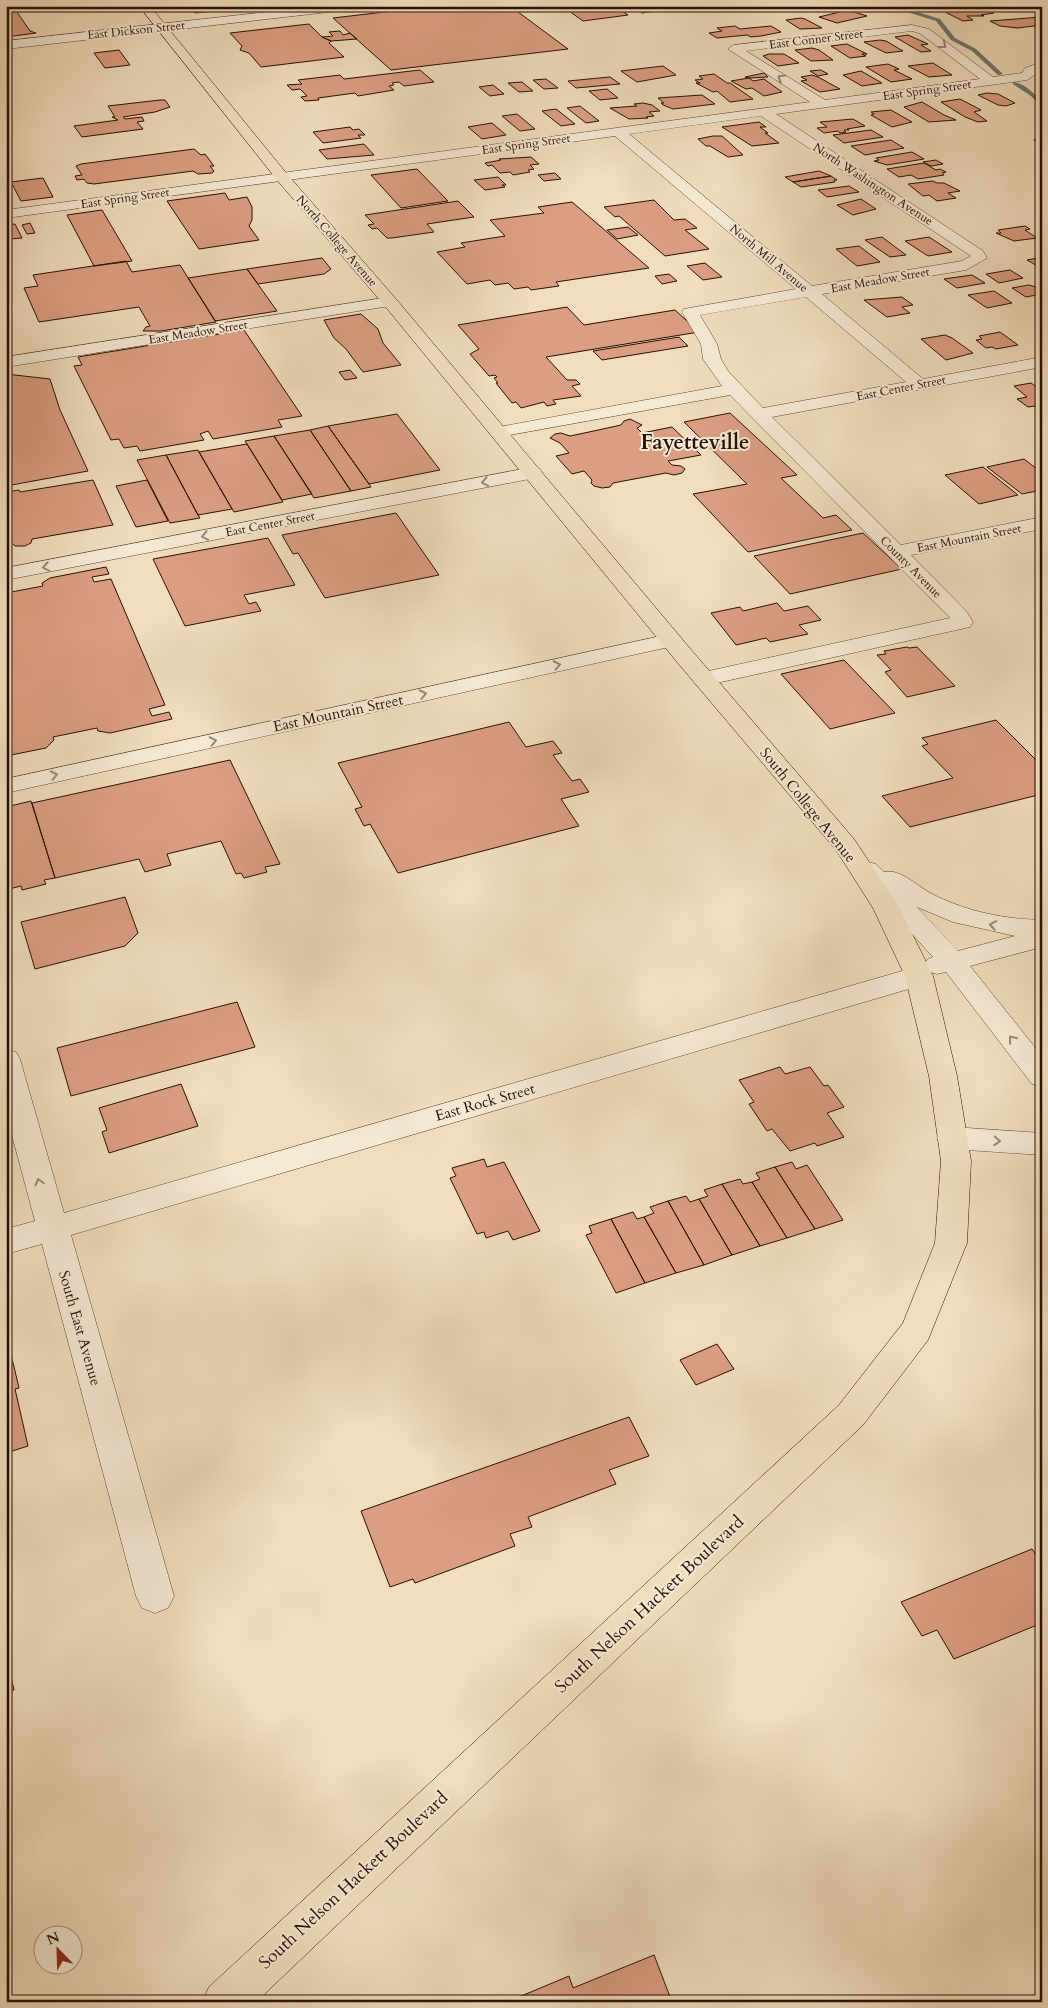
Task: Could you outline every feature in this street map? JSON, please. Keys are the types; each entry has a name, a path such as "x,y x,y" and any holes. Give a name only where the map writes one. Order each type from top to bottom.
{"main road":[{"name":"North College Avenue","path":"144,6 282,176 533,473"},
{"name":"South College Avenue","path":"533,473 670,640 845,845 886,907 918,973 943,1076 952,1138"},
{"name":"South Nelson Hackett Boulevard","path":"224,2002 851,1414 916,1330 951,1243 956,1161 952,1138"}],"street":[{"name":"East Dickson Street","path":"6,45 355,6"},
{"name":"East Conner Street","path":"823,104 734,49 899,28 925,31 991,81"},
{"name":"East Spring Street","path":"6,214 1027,76 1029,71 1042,66"},
{"path":"1027,76 1042,84"},
{"name":"North Washington Avenue","path":"764,112 973,250 979,258"},
{"name":"North Mill Avenue","path":"619,132 919,384"},
{"name":"East Meadow Street","path":"690,312 966,265 979,258"},
{"name":"East Meadow Street","path":"6,362 390,302"},
{"name":"County Avenue","path":"690,312 709,344 712,359 734,390 761,414 960,616 962,622 703,679"},
{"name":"East Center Street","path":"761,414 1042,362"},
{"path":"499,432 734,390"},
{"name":"East Center Street","path":"6,574 533,473"},
{"name":"East Mountain Street","path":"896,552 1042,523"},
{"name":"East Mountain Street","path":"6,786 670,640"},
{"path":"845,845 913,896 952,914 988,924 1042,929"},
{"path":"845,845 952,961 1042,1077"},
{"name":"East Rock Street","path":"6,1242 918,973 952,961 1042,938"},
{"name":"South East Avenue","path":"6,1060 156,1596"},
{"path":"952,1138 1042,1144"}],"building":[{"path":"6,6 41,6 30,7 32,11 17,12 30,31 36,33 6,37"},
{"path":"189,6 258,6 258,7 195,13"},
{"path":"436,6 510,6 568,49 391,70 333,18"},
{"path":"562,6 614,6 628,15 583,21"},
{"path":"631,6 706,6 670,10 664,7 657,7 662,10 642,13"},
{"path":"984,8 994,13 981,15 984,16 967,16 973,20 963,21 945,12"},
{"path":"848,10 867,16 837,23 819,17"},
{"path":"1042,17 1042,25 1017,28 1000,26 990,21"},
{"path":"801,18 822,28 800,29 786,20"},
{"path":"309,24 322,37 331,41 329,43 344,57 261,67 249,53 240,50 242,46 230,33"},
{"path":"735,26 740,29 771,26 781,32 751,37 747,35 717,38 709,33 722,31 717,28"},
{"path":"340,31 343,35 350,33 357,39 331,41 322,37 333,36 329,32"},
{"path":"908,35 928,44 921,45 931,51 921,52 895,37"},
{"path":"886,41 903,51 886,53 864,42"},
{"path":"847,44 867,54 862,54 866,56 850,58 831,46"},
{"path":"812,48 819,50 833,60 811,61 795,50"},
{"path":"119,50 130,65 105,68 94,53"},
{"path":"784,54 799,63 778,66 763,56"},
{"path":"933,63 952,75 929,77 908,66"},
{"path":"888,64 899,69 894,70 912,79 891,82 866,67"},
{"path":"663,66 676,75 637,82 621,71"},
{"path":"420,70 434,82 404,86 399,82 392,83 394,85 389,86 394,90 358,96 355,93 305,101 301,97 307,96 300,89 292,90 287,85 302,84 298,80 340,75 344,79"},
{"path":"821,70 828,74 818,76 810,71"},
{"path":"861,71 882,83 862,86 843,75"},
{"path":"764,73 768,77 745,77"},
{"path":"714,74 753,99 730,102 717,91 713,92 696,83 700,83 695,80 703,79 699,76"},
{"path":"812,75 840,89 820,92 801,81 807,80 801,77"},
{"path":"610,77 620,84 576,88 568,81"},
{"path":"749,78 753,81 764,79 782,92 764,96 752,88 746,89 731,81"},
{"path":"546,79 558,88 544,89 533,80"},
{"path":"522,82 533,91 519,92 508,83"},
{"path":"493,85 504,94 490,96 479,87"},
{"path":"607,89 618,98 600,100 589,91"},
{"path":"987,93 998,94 1015,103 1006,106 998,105 978,95"},
{"path":"702,95 715,104 673,109 663,105 661,103 664,103 658,98"},
{"path":"960,99 981,110 974,112 987,121 978,122 965,117 941,102"},
{"path":"165,100 170,107 155,112 123,117 125,119 142,117 144,121 137,122 143,129 82,137 74,126 118,120 112,117 115,117 108,106"},
{"path":"922,102 956,120 929,122 904,107"},
{"path":"634,104 652,105 660,111 649,112 654,116 646,117 648,118 629,119 610,108 637,106"},
{"path":"580,106 599,121 586,123 567,108"},
{"path":"556,109 575,124 561,126 542,111"},
{"path":"891,110 912,122 892,127 871,115 874,114 871,112"},
{"path":"517,114 535,129 520,131 502,116"},
{"path":"853,119 865,126 847,129 849,130 844,130 846,132 840,133 838,131 824,133 817,128 827,127 820,122"},
{"path":"759,122 766,127 760,127 768,133 765,133 779,143 752,146 722,127"},
{"path":"492,123 506,135 482,139 468,127"},
{"path":"350,127 353,130 359,129 365,135 358,135 361,138 323,143 313,132"},
{"path":"871,130 883,137 844,143 833,135"},
{"path":"722,136 743,155 728,157 710,146 706,146 698,139"},
{"path":"891,140 904,148 865,155 851,146"},
{"path":"364,144 374,155 327,159 319,150"},
{"path":"194,149 201,155 205,154 214,166 210,166 214,171 212,173 198,174 193,171 94,184 87,183 84,179 77,180 75,176 82,175 76,166 81,164"},
{"path":"912,152 924,159 887,165 874,161 879,160 876,158"},
{"path":"531,157 539,164 530,165 534,169 528,170 530,172 513,175 510,172 500,173 492,165 488,166 485,163 501,160 499,159"},
{"path":"936,160 943,164 931,166 923,162"},
{"path":"924,163 936,170 940,169 946,172 942,173 944,175 918,179 911,175 899,177 887,169"},
{"path":"417,169 448,201 401,208 371,175"},
{"path":"819,171 831,176 793,182 785,177"},
{"path":"555,173 561,179 544,181 538,175"},
{"path":"831,176 837,180 834,180 835,182 801,187 793,182"},
{"path":"498,177 506,185 502,185 505,187 485,190 474,180"},
{"path":"43,178 53,197 21,201 11,182"},
{"path":"933,181 944,183 960,191 948,193 956,198 937,201 929,195 923,196 908,184"},
{"path":"849,186 859,192 827,197 818,190"},
{"path":"225,193 229,200 247,197 252,207 252,220 249,226 259,240 199,249 167,201"},
{"path":"861,199 876,209 853,215 837,205"},
{"path":"654,200 674,220 685,219 697,228 685,230 709,249 665,256 619,216 615,217 604,207"},
{"path":"458,201 474,217 427,224 434,232 387,238 377,228 372,229 368,225 374,224 365,215"},
{"path":"572,202 649,268 556,282 559,286 531,290 528,287 514,289 508,283 495,285 490,280 467,284 437,252 465,247 461,243 505,236 490,220 544,213 538,207"},
{"path":"102,210 132,261 94,266 67,215"},
{"path":"30,223 35,233 27,234 22,225"},
{"path":"15,224 22,238 9,239 6,225"},
{"path":"1025,226 1030,229 1025,230 1037,238 1014,241 996,233 1001,233 998,230"},
{"path":"628,227 638,235 617,239 607,230"},
{"path":"882,237 906,255 890,257 865,240"},
{"path":"929,237 952,252 928,256 905,241"},
{"path":"859,246 880,262 857,266 836,249"},
{"path":"322,258 331,269 324,274 258,284 247,269"},
{"path":"1042,259 1042,271 1027,260"},
{"path":"126,261 132,272 180,265 216,322 161,331 143,331 146,327 150,326 139,307 39,322 24,288 38,286 33,275"},
{"path":"705,263 722,277 703,280 687,266"},
{"path":"247,269 277,311 215,321 188,278"},
{"path":"1010,270 1023,278 999,283 986,274"},
{"path":"669,274 677,281 662,284 655,276"},
{"path":"972,275 985,283 957,288 944,279"},
{"path":"1029,285 1042,289 1042,294 1026,297 1012,288"},
{"path":"994,291 1012,303 987,308 968,295"},
{"path":"902,297 913,305 902,307 910,313 887,317 864,300"},
{"path":"567,307 584,325 675,310 699,332 546,357 567,380 576,380 580,384 572,386 581,396 553,400 556,404 547,406 544,402 521,408 516,402 512,403 496,383 498,383 494,378 497,377 495,375 489,376 470,354 479,349 458,325"},
{"path":"361,314 378,329 383,343 401,365 363,372 346,349 334,338 324,320"},
{"path":"244,330 302,416 278,420 282,427 213,439 208,431 200,434 204,440 140,451 137,446 124,448 119,439 111,440 74,366 82,365 78,357"},
{"path":"1000,332 1018,345 996,349 992,347 986,348 976,340 982,339 979,336"},
{"path":"945,335 973,353 946,360 921,339"},
{"path":"679,337 688,346 602,360 593,351"},
{"path":"350,370 357,378 345,380 339,372"},
{"path":"6,374 50,379 60,410 88,471 6,486"},
{"path":"1031,383 1042,391 1042,409 1035,406 1028,407 1017,399 1027,397 1014,386"},
{"path":"730,413 797,475 781,478 823,518 836,515 852,530 748,552 693,494 747,484 684,422"},
{"path":"397,414 440,470 369,484 328,426"},
{"path":"630,419 642,425 637,428 642,433 672,427 701,455 668,461 672,465 681,466 685,469 682,473 674,475 666,473 613,483 610,487 602,488 594,486 591,483 592,480 584,471 572,474 556,456 569,453 560,443 550,438 555,434 561,433 570,436 621,425 624,421"},
{"path":"328,426 371,487 351,491 310,430"},
{"path":"310,430 351,491 314,498 274,436"},
{"path":"274,436 312,494 282,500 245,441"},
{"path":"247,444 283,502 234,512 199,452"},
{"path":"198,450 232,509 198,515 166,455"},
{"path":"166,455 200,518 170,523 137,460"},
{"path":"1024,459 1042,473 1042,490 1022,494 987,467"},
{"path":"983,467 1018,495 979,504 945,475"},
{"path":"93,480 113,525 32,539 31,543 25,546 15,546 12,543 6,545 6,492 19,490 20,492"},
{"path":"147,480 168,521 136,527 116,486"},
{"path":"396,513 439,575 325,598 298,553 293,554 282,535"},
{"path":"863,533 902,569 790,594 754,556"},
{"path":"268,538 295,585 244,595 249,604 256,602 261,611 185,626 153,559"},
{"path":"106,567 109,574 92,577 94,582 111,579 165,705 149,709 152,716 169,712 172,719 110,733 98,731 97,728 53,737 54,740 46,748 6,756 6,593 43,586 42,583 50,578"},
{"path":"777,603 784,611 808,606 821,620 799,625 808,634 770,642 766,638 736,645 711,613 740,607 743,611"},
{"path":"917,647 955,686 907,697 885,672 891,670 877,655 886,654 884,651"},
{"path":"844,660 895,713 830,729 781,674"},
{"path":"996,720 1042,766 1042,794 910,827 882,796 953,778 922,746 928,744 922,738"},
{"path":"509,722 526,747 553,741 562,753 553,755 572,781 580,779 589,792 561,799 579,826 398,873 370,824 364,826 355,809 362,807 338,763"},
{"path":"230,760 280,864 265,867 267,872 244,878 241,873 236,874 221,841 167,854 171,865 145,872 139,859 55,878 32,803"},
{"path":"31,801 55,878 44,880 46,884 22,890 21,886 9,889 6,881 6,807"},
{"path":"125,897 138,933 125,946 35,969 21,922"},
{"path":"237,1002 255,1047 71,1096 57,1048"},
{"path":"780,1067 785,1074 810,1067 824,1086 828,1085 844,1107 827,1113 844,1137 817,1146 815,1143 790,1151 772,1129 767,1131 749,1104 754,1102 739,1080"},
{"path":"181,1084 198,1126 109,1153 102,1132 107,1130 99,1108"},
{"path":"484,1159 487,1167 504,1162 540,1231 513,1240 508,1231 486,1238 484,1232 477,1234 450,1178 456,1176 452,1168"},
{"path":"792,1162 796,1169 807,1165 843,1220 815,1229 775,1167"},
{"path":"775,1167 815,1229 787,1238 752,1182 760,1179 756,1173"},
{"path":"740,1179 743,1184 752,1182 787,1238 760,1246 722,1184"},
{"path":"722,1184 760,1246 732,1255 699,1199 708,1196 704,1190"},
{"path":"686,1196 690,1202 699,1199 732,1255 704,1265 668,1201"},
{"path":"668,1201 704,1265 676,1273 644,1217 654,1213 650,1207"},
{"path":"633,1212 637,1219 644,1217 676,1273 645,1283 611,1219"},
{"path":"611,1219 645,1283 616,1293 586,1235 592,1233 589,1226"},
{"path":"717,1344 734,1369 696,1385 680,1360"},
{"path":"10,1350 19,1388 15,1389 28,1446 6,1453 6,1351"},
{"path":"629,1417 649,1456 609,1470 616,1484 528,1517 532,1527 510,1534 515,1546 415,1583 413,1579 390,1587 361,1511"},
{"path":"1032,1549 1042,1563 1042,1623 954,1659 937,1630 922,1636 901,1602"},
{"path":"6,1654 14,1690 7,1692 10,1705 6,1706"},
{"path":"654,1955 672,2002 507,2002 569,1976 573,1988"}],"waterway":[{"path":"904,6 906,10 938,20 953,39 974,50 1000,74"},
{"path":"1015,83 1033,95 1042,105"},
{"path":"1042,136 1036,140 1042,144"}],"district":[{"name":"Fayetteville","path":"695,442"}]}
